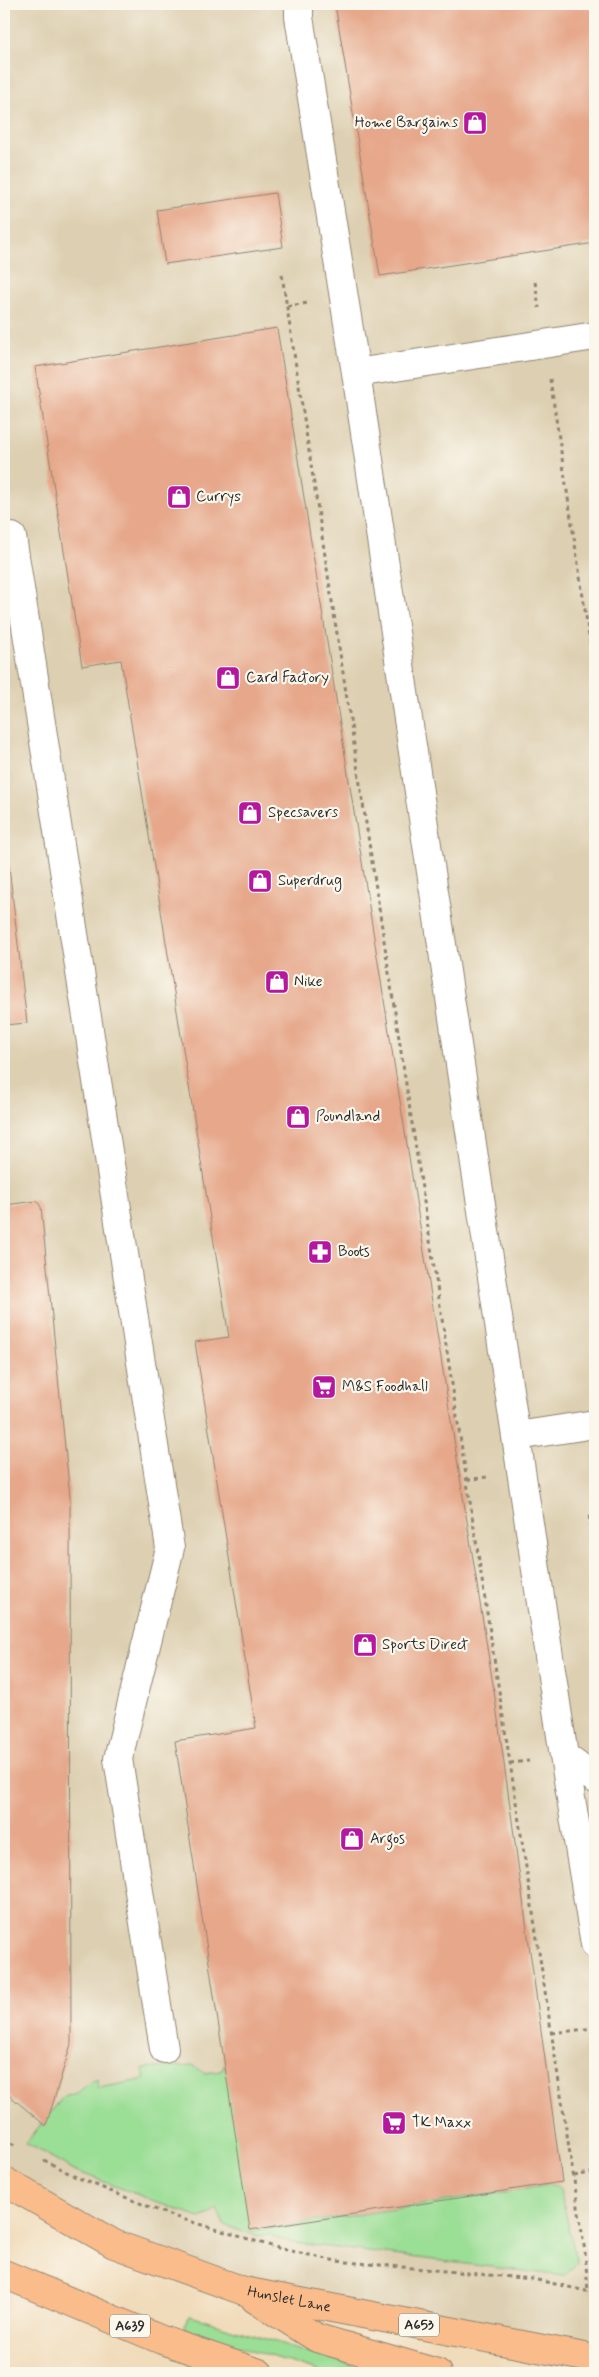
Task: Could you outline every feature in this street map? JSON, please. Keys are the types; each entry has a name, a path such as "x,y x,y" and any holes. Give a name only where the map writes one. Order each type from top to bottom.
{"main road":[{"name":"Hunslet Lane","path":"4,2181 114,2244 244,2291 595,2359"},
{"name":"A639","path":"4,2274 162,2340 259,2373"},
{"name":"A653","path":"244,2291 317,2338 437,2373"}],"lane":[{"path":"299,4 299,17 356,373 564,1756 595,1944"},
{"path":"356,373 595,336"},
{"path":"4,538 12,537 170,1548 118,1759 164,2049"},
{"path":"517,1436 595,1424"},
{"path":"564,1756 595,1779"}],"path":[{"path":"282,275 574,2176 585,2252 588,2292"},
{"path":"535,282 595,676"},
{"path":"595,1513 589,1514 595,1554"},
{"path":"552,2033 595,2028"},
{"path":"4,2139 18,2147"},
{"path":"43,2160 76,2177 169,2215 278,2248 336,2261 532,2279 595,2293"},
{"path":"574,2176 595,2172"}],"shaded area":[{"path":"4,4 595,4 595,2359 244,2291 4,2181"}],"green space":[{"path":"225,2063 252,2231 550,2185 557,2186 560,2189 577,2263 564,2276 312,2245 278,2239 269,2234 258,2236 224,2225 217,2208 210,2214 199,2218 76,2171 26,2143 63,2097 79,2091 97,2079 99,2088 145,2079 143,2069 193,2065 204,2073 221,2071"},
{"path":"190,2316 378,2373 323,2373 185,2329 184,2324"}],"building":[{"name":"Home Bargains","path":"335,4 595,4 595,243 380,276"},
{"path":"275,193 283,247 165,264 157,210"},
{"path":"277,328 494,1691 562,2182 250,2230 175,1741 256,1728 195,1342 229,1337 121,660 82,666 35,367"},
{"path":"4,823 27,1023 4,1025"},
{"path":"37,1201 41,1207 70,1497 71,2044 46,2126 4,2091 4,1205"}],"place":[{"name":"Home Bargains","path":"475,123"},
{"name":"Currys","path":"179,497"},
{"name":"Card Factory","path":"228,678"},
{"name":"Specsavers","path":"250,813"},
{"name":"Superdrug","path":"260,881"},
{"name":"Nike","path":"277,982"},
{"name":"Poundland","path":"298,1117"},
{"name":"Boots","path":"320,1252"},
{"name":"M&S Foodhall","path":"324,1387"},
{"name":"Sports Direct","path":"365,1645"},
{"name":"Argos","path":"352,1839"},
{"name":"TK Maxx","path":"394,2123"}]}
